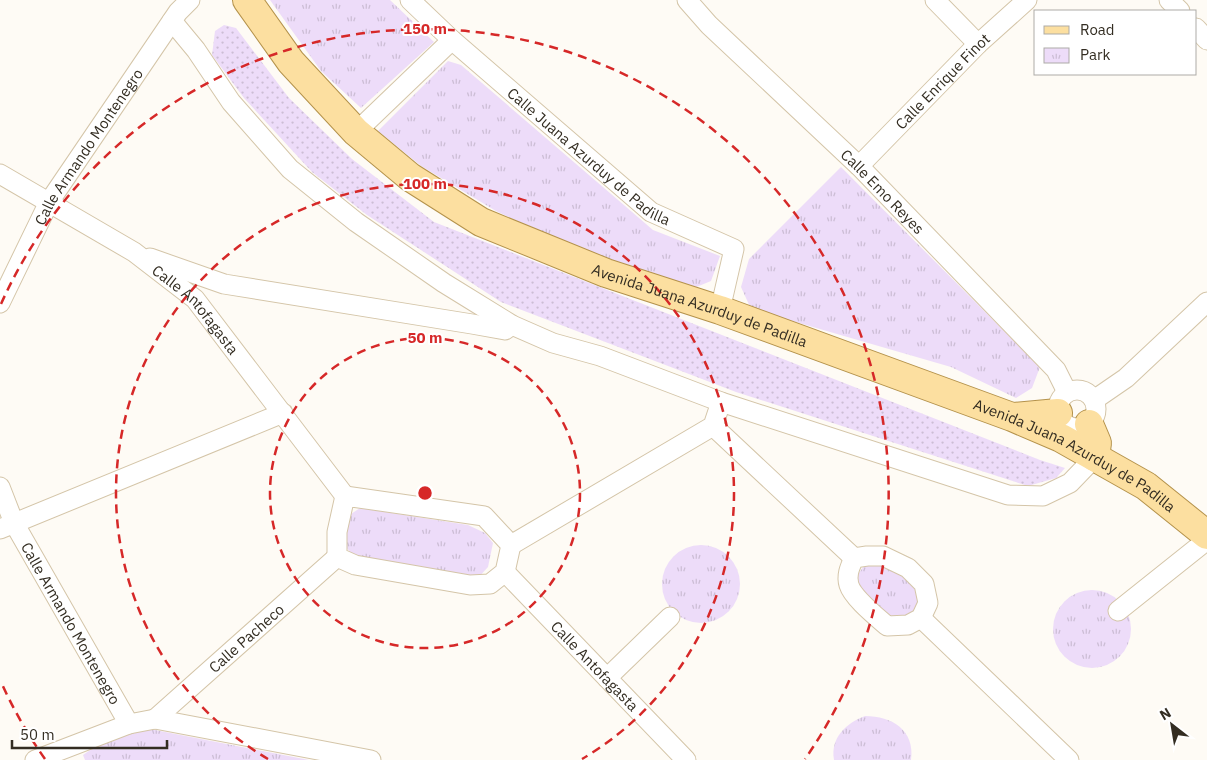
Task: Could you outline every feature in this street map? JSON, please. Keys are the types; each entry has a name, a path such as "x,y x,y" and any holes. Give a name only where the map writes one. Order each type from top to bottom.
{"main road":[{"name":"Avenida Juana Azurduy de Padilla","path":"247,0 291,62 356,132 410,177 481,222 606,273 720,310 1012,417 1061,438 1146,486 1207,535"},
{"path":"1012,417 1062,403"},
{"path":"1091,412 1097,443 1095,457"}],"street":[{"name":"Calle Armando Montenegro","path":"0,303 49,202 178,12 190,0"},
{"name":"Calle Juana Azurduy de Padilla","path":"410,0 452,40 650,212 734,249 720,310"},
{"name":"Calle Emo Reyes","path":"687,0 709,25 858,166 1056,370 1062,403"},
{"path":"935,0 978,44"},
{"name":"Calle Enrique Finot","path":"858,166 978,44 1027,0"},
{"path":"1169,0 1179,10"},
{"path":"172,21 196,50 231,102 290,169 364,227 444,283 512,325 553,343 600,356 721,402 1008,495 1043,496 1070,483 1095,457"},
{"path":"1197,29 1207,40"},
{"path":"356,132 452,40"},
{"name":"Calle Antofagasta","path":"0,174 134,252 195,299 345,496"},
{"path":"134,252 224,284 504,330 512,325"},
{"path":"1091,412 1090,395 1079,389 1062,403 1060,419 1070,427 1077,428 1126,378 1207,302"},
{"path":"511,545 484,516 345,496 337,532 337,557 355,565 470,585 490,584 505,572 511,545 713,426 721,402"},
{"path":"7,526 283,413"},
{"path":"713,426 854,558 883,556 908,568 924,584 928,603 921,618 908,624 887,626 878,618 849,586 848,571 854,558"},
{"name":"Calle Armando Montenegro","path":"0,487 7,526 129,724"},
{"path":"1118,611 1207,540"},
{"name":"Calle Pacheco","path":"155,719 337,557"},
{"name":"Calle Antofagasta","path":"505,572 686,760"},
{"path":"607,678 670,617"},
{"path":"921,618 1068,760"},
{"path":"35,760 64,755 129,724 155,719 339,757 371,760"}],"green space":[{"path":"270,0 390,0 434,42 361,108 321,71"},
{"path":"224,25 236,28 289,98 352,159 434,222 1040,460 1065,468 1056,478 1028,486 736,392 501,302 367,215 312,172 244,98 212,55 215,31"},
{"path":"448,61 461,65 653,230 720,256 711,281 689,290 572,247 496,211 421,166 378,131"},
{"path":"841,167 1040,367 1032,388 1016,398 951,367 751,309 741,287 749,259"},
{"path":"360,508 468,525 485,533 493,543 488,567 478,578 355,558 346,547 347,533 351,514"},
{"path":"701,545 716,548 729,556 737,569 740,584 737,599 729,612 716,620 701,623 686,620 673,612 665,599 662,584 665,569 673,556 686,548"},
{"path":"866,563 878,563 906,577 917,592 919,605 909,617 892,617 877,610 854,580"},
{"path":"1092,590 1107,593 1120,601 1128,614 1131,629 1128,644 1120,657 1107,665 1092,668 1077,665 1064,657 1056,644 1053,629 1056,614 1064,601 1077,593"},
{"path":"865,716 884,719 900,727 909,740 911,760 834,760 834,745 841,732"},
{"path":"150,729 309,760 85,760 83,755 102,742"}]}
